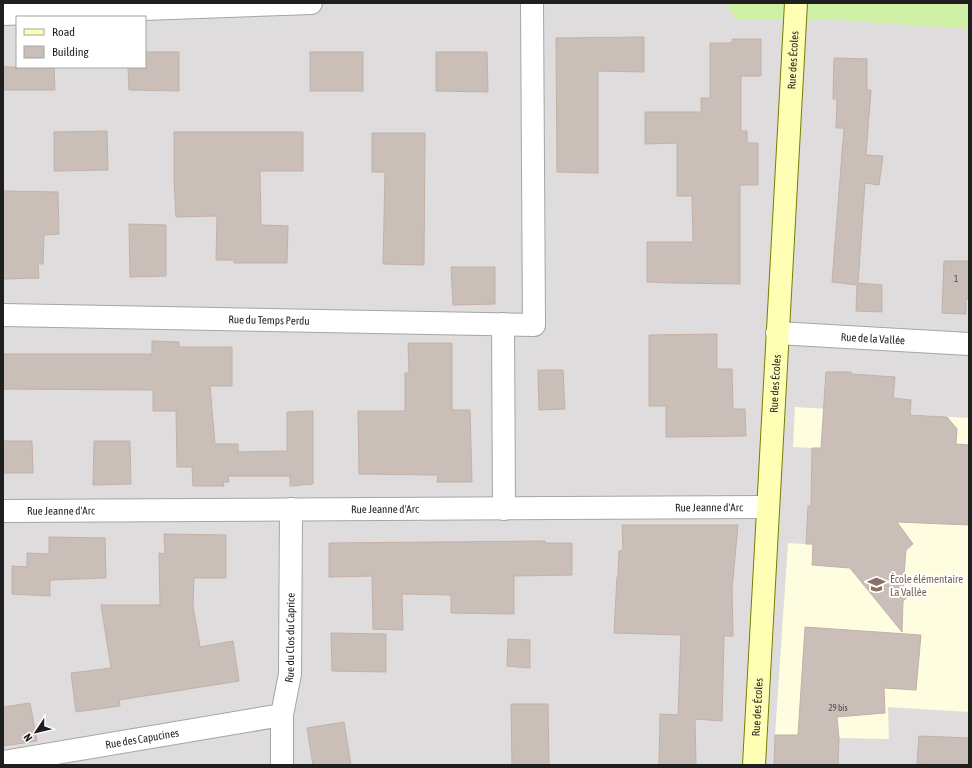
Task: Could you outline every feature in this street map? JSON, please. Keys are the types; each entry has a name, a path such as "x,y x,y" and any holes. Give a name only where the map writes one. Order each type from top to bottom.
{"main road":[{"name":"Rue des Écoles","path":"754,765 796,3"}],"street":[{"path":"3,14 311,3"},
{"name":"Rue du Temps Perdu","path":"3,315 534,325 532,3"},
{"path":"503,324 504,509"},
{"name":"Rue de la Vallée","path":"778,333 969,344"},
{"name":"Rue Jeanne d'Arc","path":"3,511 768,508"},
{"name":"Rue du Clos du Caprice","path":"282,765 282,715 290,674 291,509"},
{"name":"Rue des Capucines","path":"3,762 282,715"}],"shaded area":[{"path":"3,3 726,3 735,19 822,19 969,29 969,765 3,765"},
{"name":"École élémentaire La Vallée","path":"795,407 969,418 969,712 888,707 889,739 839,738 838,735 775,735 788,543 834,546 812,448 793,447"}],"green space":[{"path":"726,3 969,3 969,29 822,19 735,19"}],"building":[{"path":"644,37 644,72 598,71 598,173 557,172 556,38"},
{"path":"732,39 761,39 761,76 741,76 741,131 747,131 747,143 758,143 758,185 740,185 740,284 647,282 647,242 693,242 692,196 677,196 677,143 645,144 645,112 701,112 701,98 710,98 710,43 732,43"},
{"path":"146,52 179,52 179,91 129,90 128,68 146,68"},
{"path":"310,52 363,52 363,91 310,91"},
{"path":"436,52 487,52 488,92 436,91"},
{"path":"834,58 867,59 867,90 871,90 866,155 883,156 879,185 865,183 858,283 882,285 882,312 856,311 857,285 832,282 844,128 836,128 837,99 833,99"},
{"path":"3,67 54,68 55,90 3,90"},
{"path":"107,131 108,170 54,171 54,132"},
{"path":"174,132 303,132 303,171 260,171 261,225 288,226 287,263 234,263 234,260 216,260 217,216 176,217"},
{"path":"372,133 425,133 424,265 383,264 385,172 372,172"},
{"path":"3,191 58,192 59,234 44,235 43,264 38,264 39,278 3,279"},
{"path":"129,224 166,225 166,276 130,277"},
{"path":"944,261 969,261 969,299 966,299 966,314 942,313"},
{"path":"451,267 495,267 495,304 453,305"},
{"path":"717,334 717,369 732,369 733,409 745,409 746,436 666,437 666,406 649,406 649,335"},
{"path":"152,341 179,342 179,347 232,347 232,386 210,386 215,444 238,444 238,452 287,451 287,412 313,411 313,484 290,486 290,476 228,476 229,482 223,482 224,486 193,486 192,467 177,467 176,411 153,411 153,390 3,389 3,354 152,354"},
{"path":"408,343 452,343 452,410 470,410 472,482 437,482 438,475 359,474 358,411 405,411 405,373 409,373"},
{"path":"538,370 563,370 565,409 539,410"},
{"path":"826,372 851,372 851,374 895,377 893,398 911,400 910,415 947,417 957,429 956,444 969,445 969,525 897,522 913,544 906,550 903,587 910,595 903,601 902,632 850,568 812,565 813,544 806,544 808,506 811,506 812,448 821,448"},
{"path":"3,441 32,441 33,473 3,473"},
{"path":"94,441 130,441 131,484 93,485"},
{"path":"622,525 738,525 732,588 733,636 724,636 722,721 695,719 696,765 659,765 660,714 678,715 681,635 614,633 619,551 623,550"},
{"path":"164,534 226,535 226,578 194,578 193,606 200,647 233,641 239,681 119,700 120,706 76,712 71,673 111,668 101,605 160,605 159,553 165,554"},
{"path":"49,537 105,538 106,578 50,580 50,596 12,594 12,566 27,567 27,553 49,554"},
{"path":"545,541 545,543 572,543 572,575 514,576 514,614 451,613 451,595 402,594 403,630 373,629 372,576 329,577 329,543"},
{"path":"805,627 921,635 916,690 884,688 885,713 837,717 839,738 838,765 774,765 775,735 798,735"},
{"path":"331,633 386,634 386,672 332,671"},
{"path":"508,639 530,640 530,668 507,666"},
{"path":"30,703 37,741 3,746 3,707"},
{"path":"511,704 548,704 549,765 512,765"},
{"path":"344,722 351,765 313,765 307,728"},
{"path":"919,736 969,738 969,765 917,764"}],"place":[{"name":"École élémentaire La Vallée","path":"877,585"}]}
